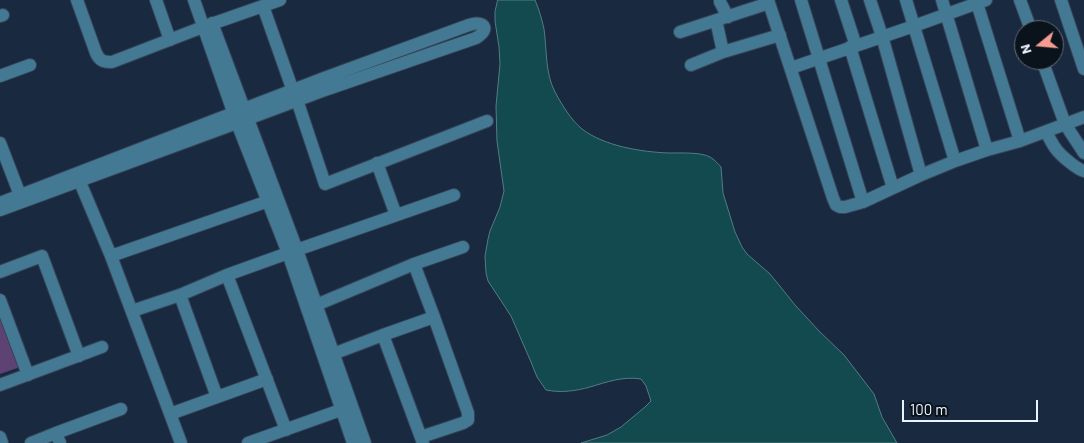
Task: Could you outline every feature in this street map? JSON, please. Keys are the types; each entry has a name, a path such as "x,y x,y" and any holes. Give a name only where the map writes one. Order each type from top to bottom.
{"street":[{"path":"77,0 96,53 100,60 105,62 112,62 280,0"},
{"path":"156,0 170,40"},
{"path":"194,0 208,25 292,252 346,408 353,443"},
{"path":"720,0 723,52"},
{"path":"801,0 863,202"},
{"path":"841,0 893,188"},
{"path":"870,0 921,175"},
{"path":"906,0 955,161"},
{"path":"942,0 987,150"},
{"path":"1020,0 1027,20"},
{"path":"1061,0 1084,68"},
{"path":"790,68 947,15 980,1 1020,141"},
{"path":"680,32 769,2 833,198 840,207 863,202 955,161 1020,141 1084,117"},
{"path":"263,6 325,184 486,121"},
{"path":"0,203 22,198 241,116 476,23 484,28 484,32 476,38 295,95"},
{"path":"691,65 723,52 780,35"},
{"path":"0,76 30,65"},
{"path":"1046,70 1065,124 1084,153"},
{"path":"1046,132 1056,150 1076,168 1084,171"},
{"path":"0,144 22,198"},
{"path":"377,163 396,215"},
{"path":"78,177 111,256 181,443"},
{"path":"132,311 180,295 227,275 454,195"},
{"path":"0,210 22,198"},
{"path":"111,256 273,200"},
{"path":"311,307 414,264 463,247"},
{"path":"0,272 42,256 79,356"},
{"path":"383,335 422,440 468,420 468,412 414,264"},
{"path":"227,275 286,430"},
{"path":"180,295 217,397"},
{"path":"0,300 28,375"},
{"path":"329,356 434,317"},
{"path":"0,384 102,347"},
{"path":"170,414 267,379"},
{"path":"248,443 346,408"},
{"path":"346,408 365,443"},
{"path":"32,443 58,438 121,409"},
{"path":"0,437 2,443"}],"shaded area":[{"path":"498,0 535,0 544,29 549,77 567,112 582,129 601,140 623,147 658,152 706,155 721,167 723,193 735,232 742,247 747,254 770,274 795,305 844,355 874,394 882,417 897,443 581,443 607,435 621,427 651,401 646,386 641,379 634,378 615,380 574,390 546,390 537,377 511,316 488,281 485,256 488,239 504,191 497,141 496,106 500,64 495,12"},
{"path":"0,305 23,366 0,374"}]}
